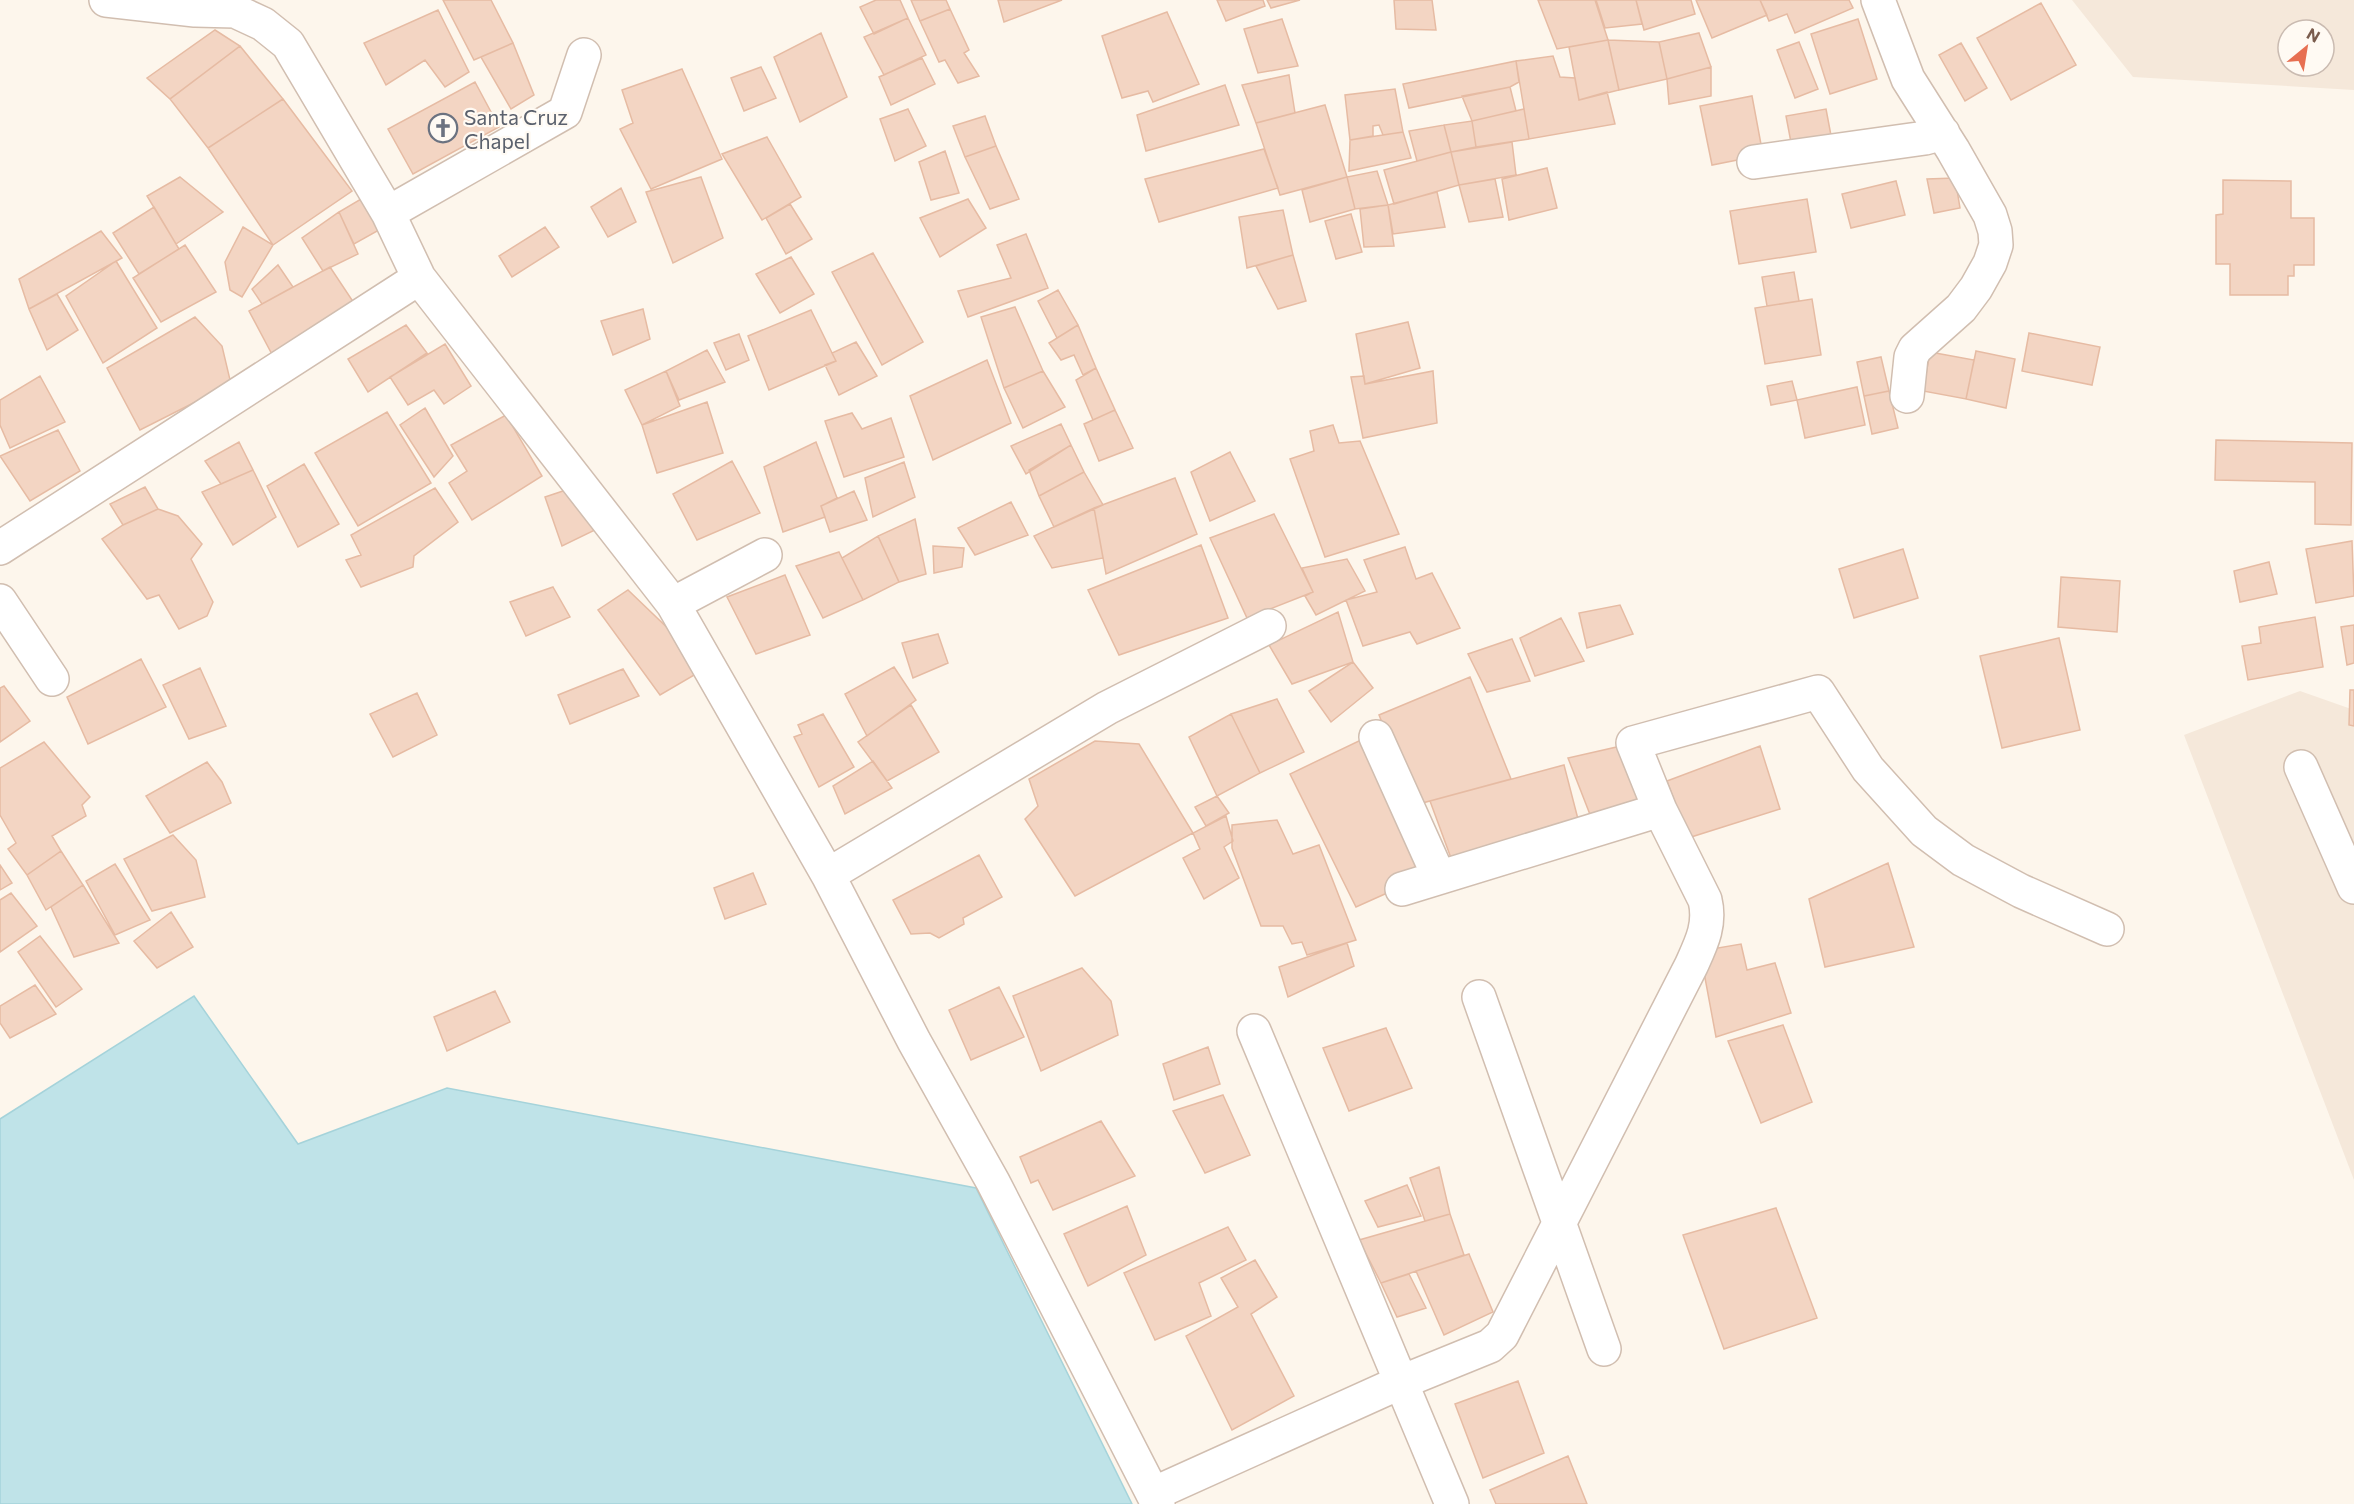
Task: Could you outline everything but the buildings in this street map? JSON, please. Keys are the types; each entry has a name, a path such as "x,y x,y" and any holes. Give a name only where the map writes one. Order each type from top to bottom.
{"street":[{"path":"106,0 195,10 263,12 288,44 388,213 419,278 674,604 828,875 915,1041 993,1182 1155,1499 1400,1383 1497,1342 1691,966 1706,932 1708,913 1705,900 1660,810 1633,742 1818,692 1868,769 1924,831 1972,866 2021,891 2107,929"},
{"path":"1878,0 1908,79 1990,215 1996,245 1990,263 1966,301 1915,349 1911,357 1907,396"},
{"path":"388,213 565,112 584,55"},
{"path":"1754,162 1925,138 1942,133"},
{"path":"0,548 419,278"},
{"path":"674,604 765,555"},
{"path":"0,601 52,679"},
{"path":"828,875 1107,708 1269,626"},
{"path":"1376,737 1438,877"},
{"path":"2301,767 2339,824 2354,887"},
{"path":"1402,889 1660,810"},
{"path":"1479,997 1604,1349"},
{"path":"1254,1031 1452,1504"}],"shaded area":[{"path":"2072,0 2354,0 2354,90 2133,77"},
{"path":"2300,691 2354,710 2354,1180 2184,735"}],"water":[{"path":"194,996 298,1144 447,1088 976,1188 1132,1504 0,1504 0,1119"}],"place":[{"name":"Santa Cruz Chapel","path":"443,128"}]}
